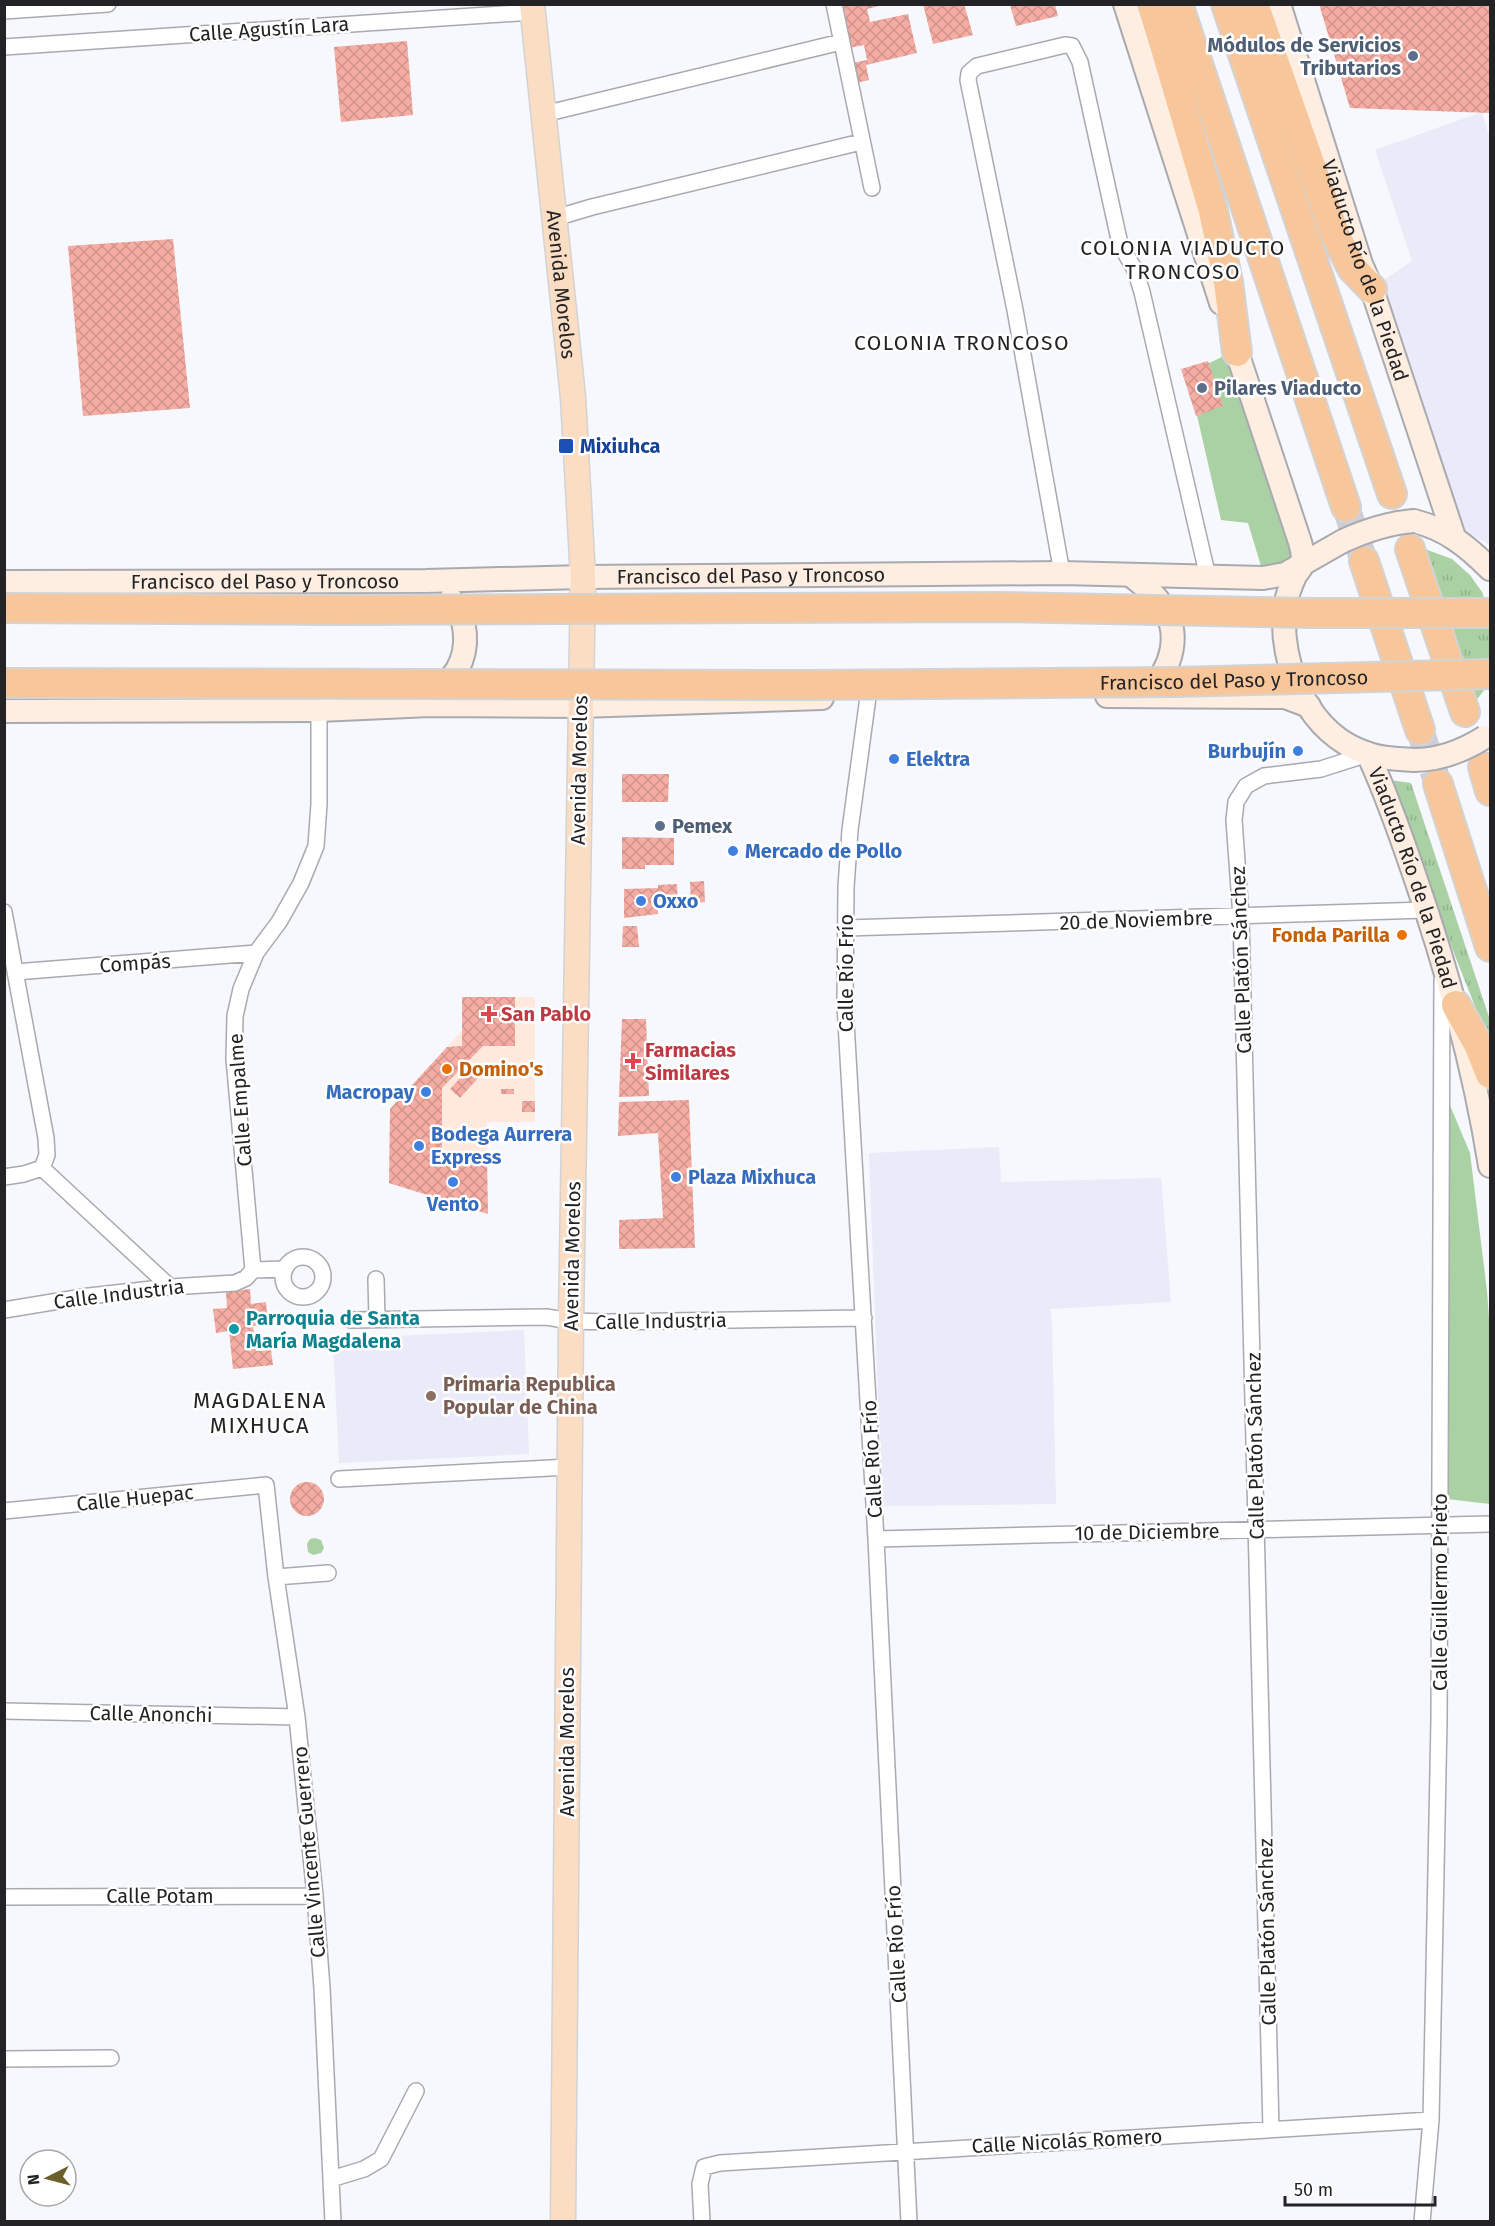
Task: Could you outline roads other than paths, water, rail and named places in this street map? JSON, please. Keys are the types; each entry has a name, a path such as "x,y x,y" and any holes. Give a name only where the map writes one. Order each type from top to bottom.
{"highway":[{"path":"1152,4 1213,211 1228,282 1237,352"},
{"path":"1178,4 1346,507"},
{"path":"1226,4 1392,494"},
{"path":"1254,4 1335,234 1352,268 1372,290"},
{"path":"1412,535 1465,712"},
{"path":"1364,561 1420,730"},
{"name":"Francisco del Paso y Troncoso","path":"4,608 365,610 1001,607 1311,613 1491,613"},
{"name":"Francisco del Paso y Troncoso","path":"4,683 812,685 1177,682 1491,674"},
{"path":"1438,784 1491,947"},
{"path":"1456,1005 1478,1044 1491,1074"}],"main road":[{"path":"1125,4 1237,352 1298,531 1302,566"},
{"name":"Viaducto Río de la Piedad","path":"1279,4 1361,264 1372,290 1454,537"},
{"name":"Avenida Morelos","path":"533,8 573,397 583,577 569,1467 563,2222"},
{"name":"Francisco del Paso y Troncoso","path":"4,582 426,581 583,577 1062,573 1275,577 1302,566 1366,530 1392,523 1412,535 1435,526 1454,537 1485,563"},
{"name":"Viaducto Río de la Piedad","path":"1302,566 1295,576 1286,603 1284,635 1291,670 1309,706 1327,728 1346,743 1368,754 1384,787 1456,1005 1481,1106 1491,1166"},
{"path":"1131,574 1161,604 1168,615 1173,639 1172,651 1164,673 1157,682 1138,697"},
{"path":"426,581 437,586 454,602 460,612 465,635 462,660 456,671 439,689 430,705"},
{"name":"Francisco del Paso y Troncoso","path":"4,711 319,710 430,705 580,706 868,697 1285,697 1309,706"},
{"path":"1368,754 1414,760 1443,757 1457,753 1488,735"}],"street":[{"path":"4,11 108,4"},
{"path":"834,4 872,188"},
{"name":"Calle Agustín Lara","path":"4,47 533,8"},
{"path":"544,114 841,42"},
{"path":"1062,573 1015,310 968,80 969,73 977,66 1065,45 1072,46 1077,53 1120,244 1135,270 1142,292 1208,576"},
{"path":"555,218 861,142"},
{"name":"Calle Río Frío","path":"868,697 850,830 846,887 845,1016 876,1539 909,2222"},
{"name":"Calle Empalme","path":"253,1270 234,1059 235,1016 241,989 256,954 279,922 302,883 316,846 319,804 319,710"},
{"name":"Calle Platón Sánchez","path":"1272,2129 1241,917 1234,820 1236,802 1246,786 1264,776 1321,769 1368,754"},
{"name":"20 de Noviembre","path":"846,928 1426,910"},
{"path":"4,912 46,1138 47,1155 42,1168"},
{"name":"Compás","path":"15,972 256,954"},
{"name":"Calle Guillermo Prieto","path":"1422,2222 1431,2120 1439,1720 1442,962"},
{"path":"4,1177 42,1168"},
{"path":"42,1168 170,1287"},
{"path":"253,1270 285,1269"},
{"name":"Calle Industria","path":"4,1310 89,1296 235,1283 246,1278 253,1270"},
{"path":"376,1279 377,1320"},
{"name":"Calle Industria","path":"351,1320 546,1317 571,1321 864,1318"},
{"path":"339,1479 569,1467"},
{"name":"Calle Huepac","path":"4,1511 266,1485"},
{"name":"Calle Vincente Guerrero","path":"266,1485 276,1577 297,1717 315,1896 331,2179 330,2219"},
{"name":"10 de Diciembre","path":"876,1539 1491,1524"},
{"path":"276,1577 328,1573"},
{"name":"Calle Anonchi","path":"4,1712 297,1717"},
{"name":"Calle Potam","path":"4,1897 315,1896"},
{"path":"4,2059 111,2058"},
{"path":"331,2179 364,2169 381,2158 416,2091"},
{"name":"Calle Nicolás Romero","path":"702,2222 700,2184 704,2168 720,2163 1431,2120"}],"tunnel":[{"path":"1346,507 1364,561"},
{"path":"1420,730 1438,784"}],"place":[{"name":"Módulos de Servicios Tributarios","path":"1413,56"},
{"name":"Pilares Viaducto","path":"1202,388"},
{"name":"Mixiuhca","path":"566,446"},
{"name":"Burbujín","path":"1298,751"},
{"name":"Elektra","path":"894,759"},
{"name":"Pemex","path":"660,826"},
{"name":"Mercado de Pollo","path":"733,851"},
{"name":"Oxxo","path":"641,901"},
{"name":"Fonda Parilla","path":"1402,935"},
{"name":"San Pablo","path":"489,1014"},
{"name":"Farmacias Similares","path":"633,1061"},
{"name":"Domino's","path":"447,1069"},
{"name":"Macropay","path":"426,1092"},
{"name":"Bodega Aurrera Express","path":"419,1146"},
{"name":"Plaza Mixhuca","path":"676,1177"},
{"name":"Vento","path":"453,1182"},
{"name":"Parroquia de Santa María Magdalena","path":"234,1329"},
{"name":"Primaria Republica Popular de China","path":"431,1396"}],"district":[{"name":"COLONIA VIADUCTO TRONCOSO","path":"1183,260"},
{"name":"COLONIA TRONCOSO","path":"962,343"},
{"name":"MAGDALENA MIXHUCA","path":"260,1412"}]}
